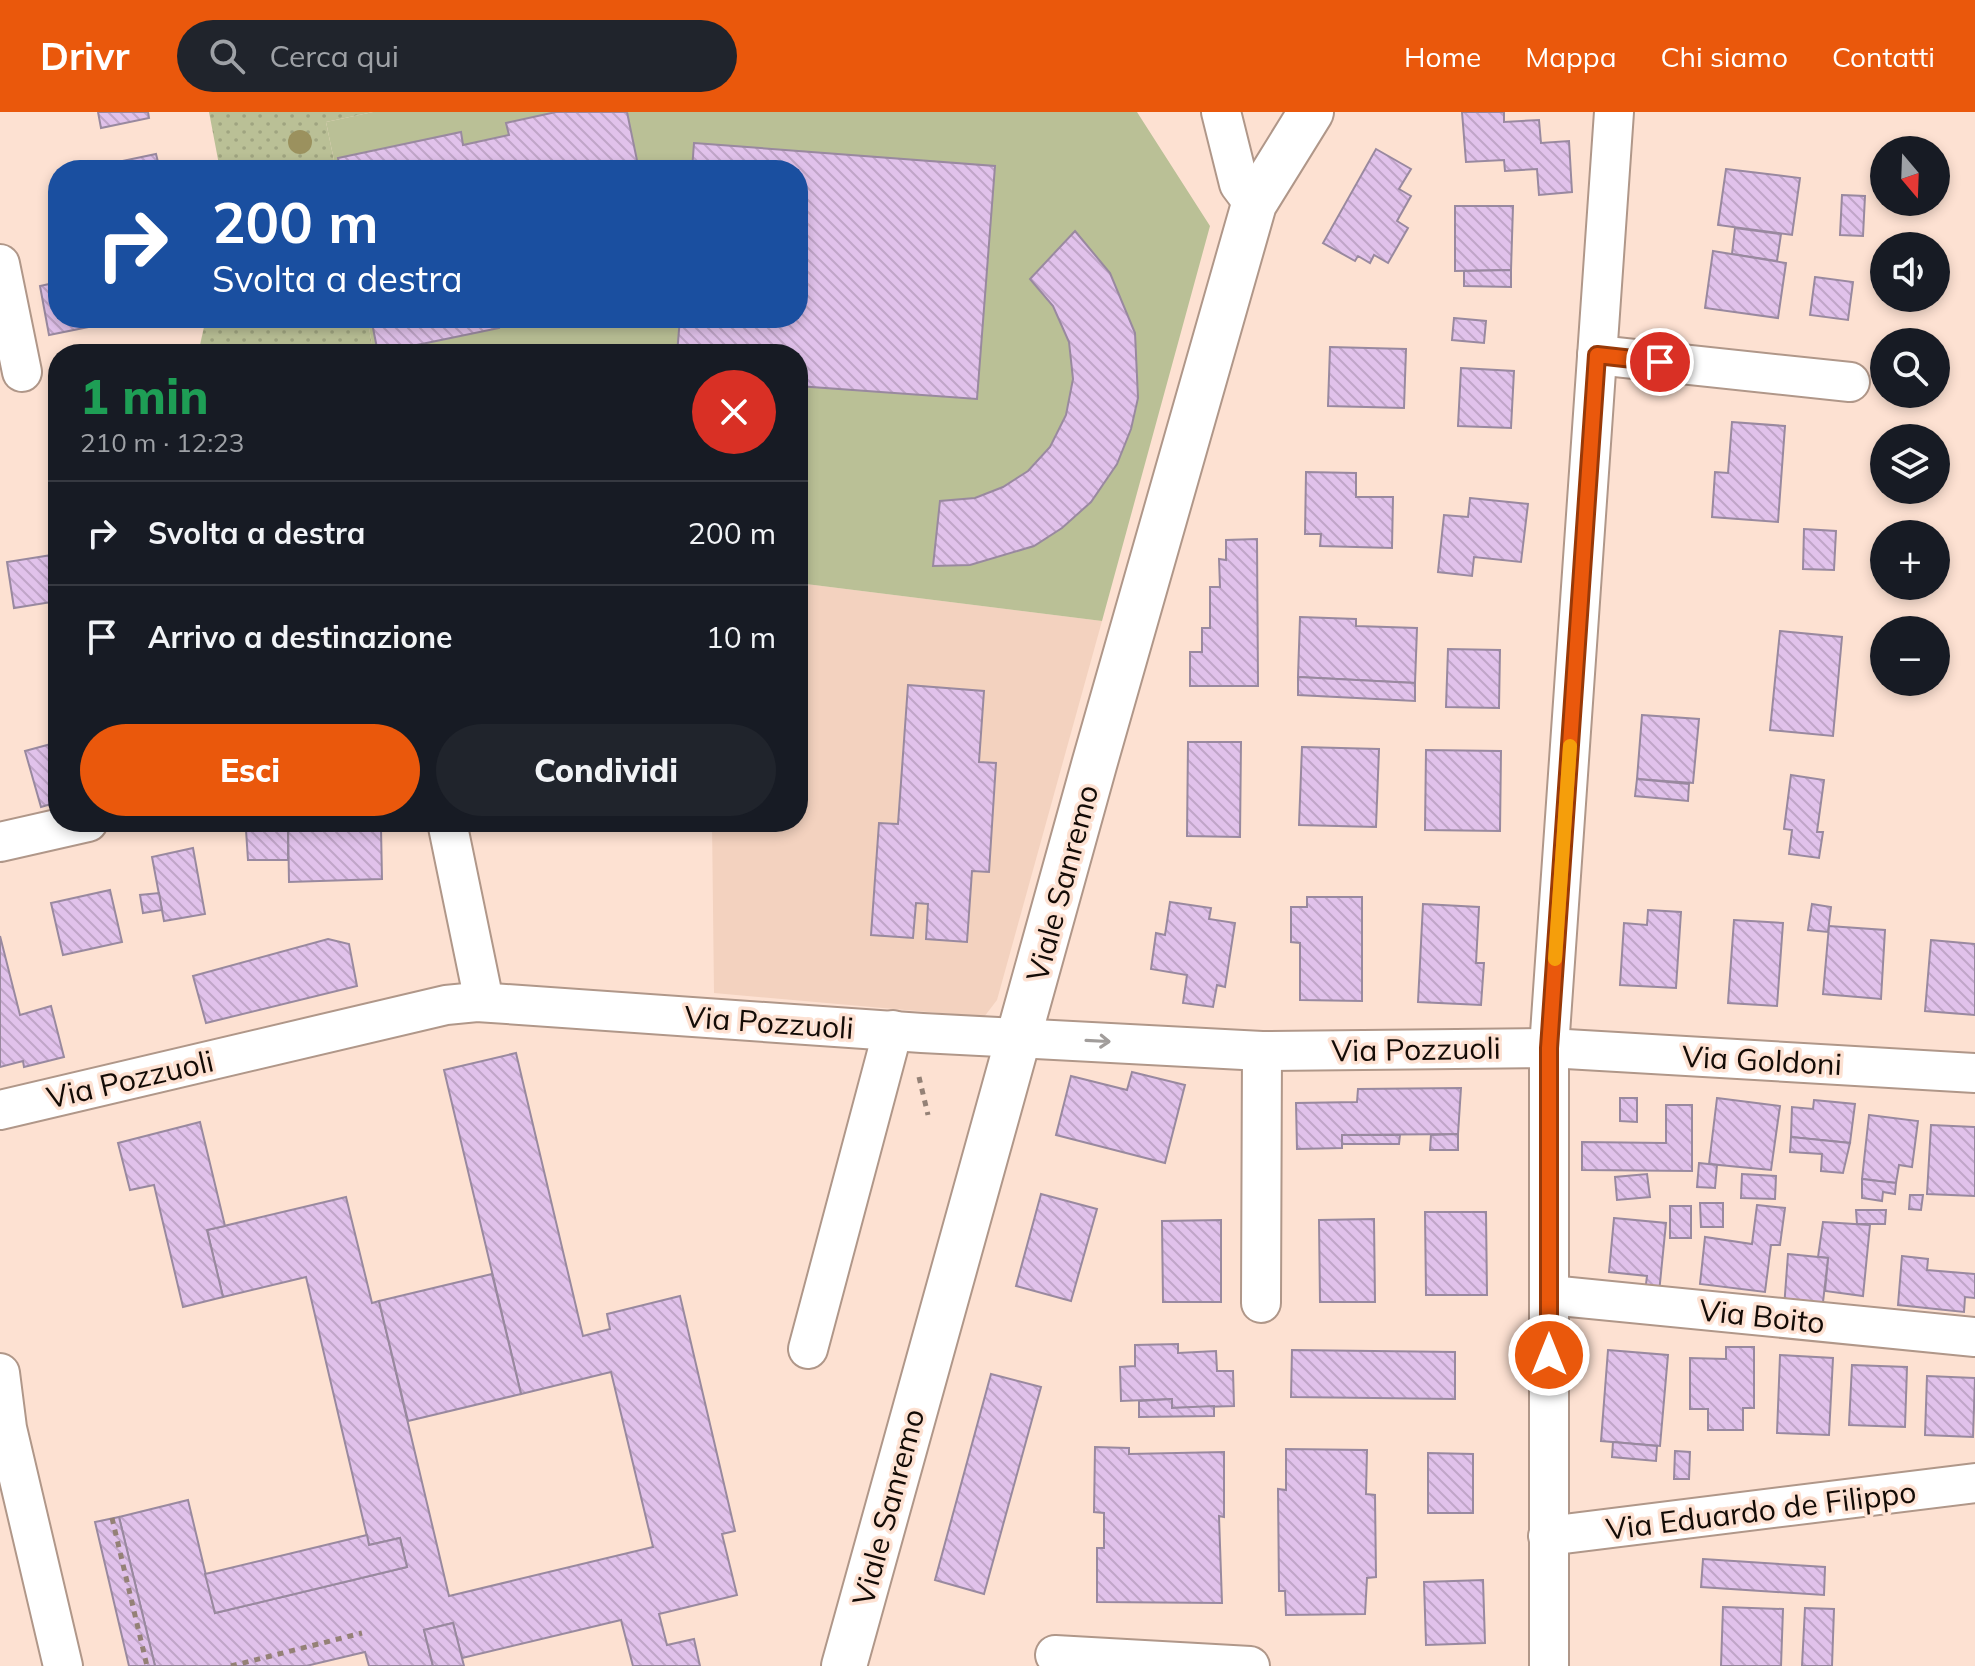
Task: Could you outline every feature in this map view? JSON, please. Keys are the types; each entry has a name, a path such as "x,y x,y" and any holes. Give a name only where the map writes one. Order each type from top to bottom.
{"street":[{"path":"1221,112 1239,184 1254,204"},
{"name":"Viale Sanremo","path":"844,1666 1094,765 1254,204 1311,112"},
{"path":"1549,1666 1549,1048 1614,112"},
{"path":"0,264 22,372"},
{"path":"1597,355 1850,382"},
{"path":"0,842 48,831"},
{"path":"449,832 481,987 477,1002"},
{"name":"Via Pozzuoli","path":"0,1110 446,1005 477,1002 1262,1051 1549,1048"},
{"path":"808,1349 893,1030"},
{"name":"Via Goldoni","path":"1549,1048 1975,1073"},
{"path":"1261,1303 1262,1051"},
{"name":"Via Boito","path":"1550,1295 1975,1337"},
{"path":"0,1373 4,1421 63,1666"},
{"name":"Via Eduardo de Filippo","path":"1548,1536 1975,1483"},
{"path":"1055,1655 1250,1666"}],"path":[{"path":"918,1074 928,1115"},
{"path":"112,1518 147,1666"},
{"path":"231,1666 362,1633"}],"shaded area":[{"path":"808,584 1102,621 997,1000 984,1017 714,993 712,832 808,832"}],"green space":[{"path":"209,112 373,112 326,122 334,160 218,160"},
{"path":"373,112 1137,112 1210,226 1102,621 808,584 808,344 372,344 369,328 808,328 808,160 334,160 326,122"},
{"path":"204,328 369,328 372,344 200,344"}],"building":[{"path":"98,112 148,112 149,118 101,128"},
{"path":"556,112 627,112 637,160 338,160 461,132 463,145 509,135 506,123"},
{"path":"1462,112 1504,112 1504,122 1539,120 1541,143 1569,141 1572,192 1539,195 1537,169 1505,171 1504,160 1466,162"},
{"path":"694,143 995,166 977,399 808,387 808,344 678,344 679,328 808,328 808,160 693,160"},
{"path":"1376,149 1411,169 1399,189 1411,196 1397,221 1408,228 1388,263 1374,255 1370,263 1358,256 1355,261 1323,243"},
{"path":"156,154 158,160 127,160"},
{"path":"1726,169 1800,178 1792,235 1718,225"},
{"path":"1842,195 1865,196 1863,236 1840,235"},
{"path":"1455,206 1513,206 1511,270 1455,271"},
{"path":"1735,228 1781,234 1777,261 1732,254"},
{"path":"1075,231 1110,273 1135,333 1138,398 1131,429 1117,464 1091,502 1062,528 1034,546 970,565 933,566 940,501 975,498 1003,487 1028,471 1050,447 1066,415 1073,379 1069,342 1053,306 1030,279"},
{"path":"1713,251 1786,263 1778,318 1705,308"},
{"path":"1511,270 1511,287 1464,286 1464,271"},
{"path":"1815,277 1853,282 1848,320 1810,315"},
{"path":"48,284 48,328 84,328 49,335 40,286"},
{"path":"1454,318 1486,321 1484,343 1452,340"},
{"path":"373,328 499,328 422,344 376,344"},
{"path":"1330,347 1406,349 1404,408 1328,406"},
{"path":"1461,368 1514,371 1511,428 1458,426"},
{"path":"1732,422 1785,426 1778,522 1712,517 1715,472 1728,473"},
{"path":"1306,472 1356,473 1356,497 1393,497 1392,548 1320,546 1321,534 1305,534"},
{"path":"1470,498 1528,504 1521,562 1474,557 1472,576 1438,572 1444,515 1468,517"},
{"path":"1804,529 1836,531 1834,570 1803,569"},
{"path":"1257,539 1258,686 1190,686 1190,652 1202,652 1202,628 1210,628 1210,587 1220,587 1219,559 1226,560 1226,540"},
{"path":"48,556 48,603 14,608 7,562"},
{"path":"1300,617 1356,619 1356,626 1417,628 1415,683 1298,677"},
{"path":"1780,631 1842,637 1833,736 1770,730"},
{"path":"1448,649 1500,650 1499,708 1446,707"},
{"path":"1298,677 1415,683 1415,701 1298,695"},
{"path":"908,685 984,691 979,762 996,763 989,872 972,871 967,942 926,939 928,904 916,903 913,938 871,935 879,823 898,824"},
{"path":"1642,715 1699,719 1693,783 1637,779"},
{"path":"1188,742 1241,742 1240,837 1187,836"},
{"path":"48,745 48,805 41,807 25,751"},
{"path":"1302,747 1379,749 1376,827 1299,825"},
{"path":"1426,750 1501,751 1500,831 1425,830"},
{"path":"1791,775 1824,780 1817,832 1823,832 1819,858 1789,854 1792,830 1784,829"},
{"path":"1637,779 1689,784 1688,801 1635,796"},
{"path":"246,832 288,832 288,860 248,860"},
{"path":"288,832 381,832 382,879 289,882"},
{"path":"193,848 205,914 164,921 152,857"},
{"path":"110,890 122,942 63,955 51,903"},
{"path":"159,893 162,910 143,913 140,895"},
{"path":"1307,897 1362,897 1362,1001 1300,1000 1300,943 1291,942 1291,907 1307,907"},
{"path":"1170,902 1211,908 1209,919 1235,923 1225,987 1217,985 1213,1007 1183,1003 1187,975 1151,969 1156,933 1165,935"},
{"path":"1423,904 1479,907 1476,963 1484,963 1481,1005 1418,1002"},
{"path":"1812,904 1831,907 1828,932 1808,930"},
{"path":"1648,910 1681,912 1676,988 1620,985 1624,923 1647,925"},
{"path":"1734,920 1783,923 1777,1006 1728,1003"},
{"path":"1829,926 1885,930 1881,999 1823,994"},
{"path":"0,936 20,1015 51,1006 64,1057 24,1067 23,1061 0,1067"},
{"path":"328,939 349,944 357,986 206,1023 193,976"},
{"path":"1931,940 1975,944 1975,1015 1925,1011"},
{"path":"516,1053 583,1336 610,1329 607,1314 680,1296 735,1531 722,1534 737,1595 659,1614 667,1645 694,1639 700,1666 633,1666 621,1620 462,1658 453,1623 424,1630 433,1666 369,1666 365,1652 306,1666 155,1666 119,1517 188,1500 215,1613 407,1567 400,1538 369,1545 306,1277 223,1297 207,1230 346,1197 372,1303 379,1301 449,1596 653,1547 611,1372 521,1394 444,1070"},
{"path":"1132,1072 1185,1085 1165,1163 1056,1135 1071,1076 1127,1090"},
{"path":"1461,1088 1458,1134 1342,1135 1342,1148 1297,1149 1296,1103 1357,1102 1358,1089"},
{"path":"1620,1098 1637,1098 1637,1122 1620,1121"},
{"path":"1717,1098 1780,1106 1771,1170 1709,1164"},
{"path":"1814,1100 1855,1104 1850,1143 1791,1137 1792,1107 1813,1109"},
{"path":"1666,1105 1692,1105 1692,1171 1582,1170 1582,1142 1666,1143"},
{"path":"1869,1115 1918,1121 1912,1167 1899,1165 1896,1183 1862,1179"},
{"path":"200,1122 225,1226 207,1230 223,1297 183,1307 154,1185 130,1190 118,1143"},
{"path":"1931,1125 1975,1127 1975,1196 1927,1194"},
{"path":"1458,1134 1458,1150 1430,1150 1431,1135"},
{"path":"1342,1135 1400,1135 1399,1144 1342,1144"},
{"path":"1791,1137 1850,1143 1843,1173 1821,1171 1822,1154 1790,1152"},
{"path":"1699,1163 1717,1165 1715,1188 1697,1187"},
{"path":"1647,1174 1650,1197 1617,1200 1615,1177"},
{"path":"1742,1174 1776,1176 1775,1199 1741,1198"},
{"path":"1862,1179 1896,1183 1895,1194 1883,1192 1882,1201 1862,1198"},
{"path":"1041,1194 1097,1209 1071,1301 1016,1286"},
{"path":"1910,1195 1923,1195 1921,1210 1909,1209"},
{"path":"1700,1203 1723,1203 1723,1227 1701,1227"},
{"path":"1757,1205 1785,1208 1780,1245 1771,1245 1765,1292 1700,1284 1705,1237 1752,1244"},
{"path":"1670,1206 1691,1206 1691,1238 1670,1238"},
{"path":"1856,1210 1886,1210 1885,1224 1857,1224"},
{"path":"1425,1212 1486,1212 1487,1295 1426,1295"},
{"path":"1614,1218 1666,1223 1659,1293 1645,1292 1647,1276 1609,1272"},
{"path":"1374,1219 1375,1302 1320,1302 1319,1220"},
{"path":"1221,1220 1221,1302 1163,1302 1162,1221"},
{"path":"1823,1222 1870,1225 1863,1296 1825,1291 1828,1258 1818,1257"},
{"path":"1788,1254 1828,1258 1822,1311 1784,1308"},
{"path":"1902,1256 1928,1259 1927,1270 1975,1274 1975,1298 1965,1297 1964,1312 1898,1305"},
{"path":"492,1274 521,1394 408,1421 379,1301"},
{"path":"1178,1344 1178,1353 1216,1351 1217,1371 1233,1371 1234,1406 1172,1408 1172,1399 1121,1401 1120,1367 1135,1366 1135,1345"},
{"path":"1726,1347 1754,1347 1754,1408 1743,1408 1743,1430 1708,1430 1708,1409 1690,1409 1690,1358 1726,1359"},
{"path":"1292,1350 1455,1352 1455,1399 1291,1397"},
{"path":"1608,1350 1668,1355 1660,1446 1601,1441"},
{"path":"1780,1355 1833,1358 1829,1435 1777,1433"},
{"path":"1852,1365 1907,1367 1905,1427 1849,1425"},
{"path":"991,1374 1041,1387 984,1594 935,1580"},
{"path":"1927,1376 1975,1378 1973,1437 1925,1435"},
{"path":"1172,1399 1172,1408 1214,1406 1214,1416 1139,1417 1139,1401"},
{"path":"1613,1442 1657,1446 1656,1461 1612,1457"},
{"path":"1095,1447 1129,1448 1129,1454 1224,1452 1224,1517 1219,1516 1222,1603 1097,1602 1097,1548 1104,1548 1104,1513 1094,1512"},
{"path":"1286,1449 1367,1450 1366,1494 1375,1495 1376,1577 1367,1578 1365,1614 1286,1615 1285,1591 1279,1591 1278,1489 1286,1490"},
{"path":"1675,1451 1690,1452 1689,1479 1674,1479"},
{"path":"1428,1453 1473,1454 1473,1513 1428,1513"},
{"path":"119,1517 155,1666 129,1666 95,1522"},
{"path":"367,1535 369,1545 400,1538 407,1567 215,1613 205,1574"},
{"path":"1703,1559 1825,1567 1824,1595 1701,1587"},
{"path":"1483,1580 1485,1643 1426,1645 1424,1582"},
{"path":"1723,1607 1783,1609 1781,1666 1721,1666"},
{"path":"1805,1608 1834,1609 1832,1666 1802,1666"},
{"path":"453,1623 464,1666 433,1666 424,1630"}],"slow traffic":[{"path":"1555,959 1570,746"}],"route":[{"path":"1549,1355 1549,1048 1597,355 1660,362"}]}
